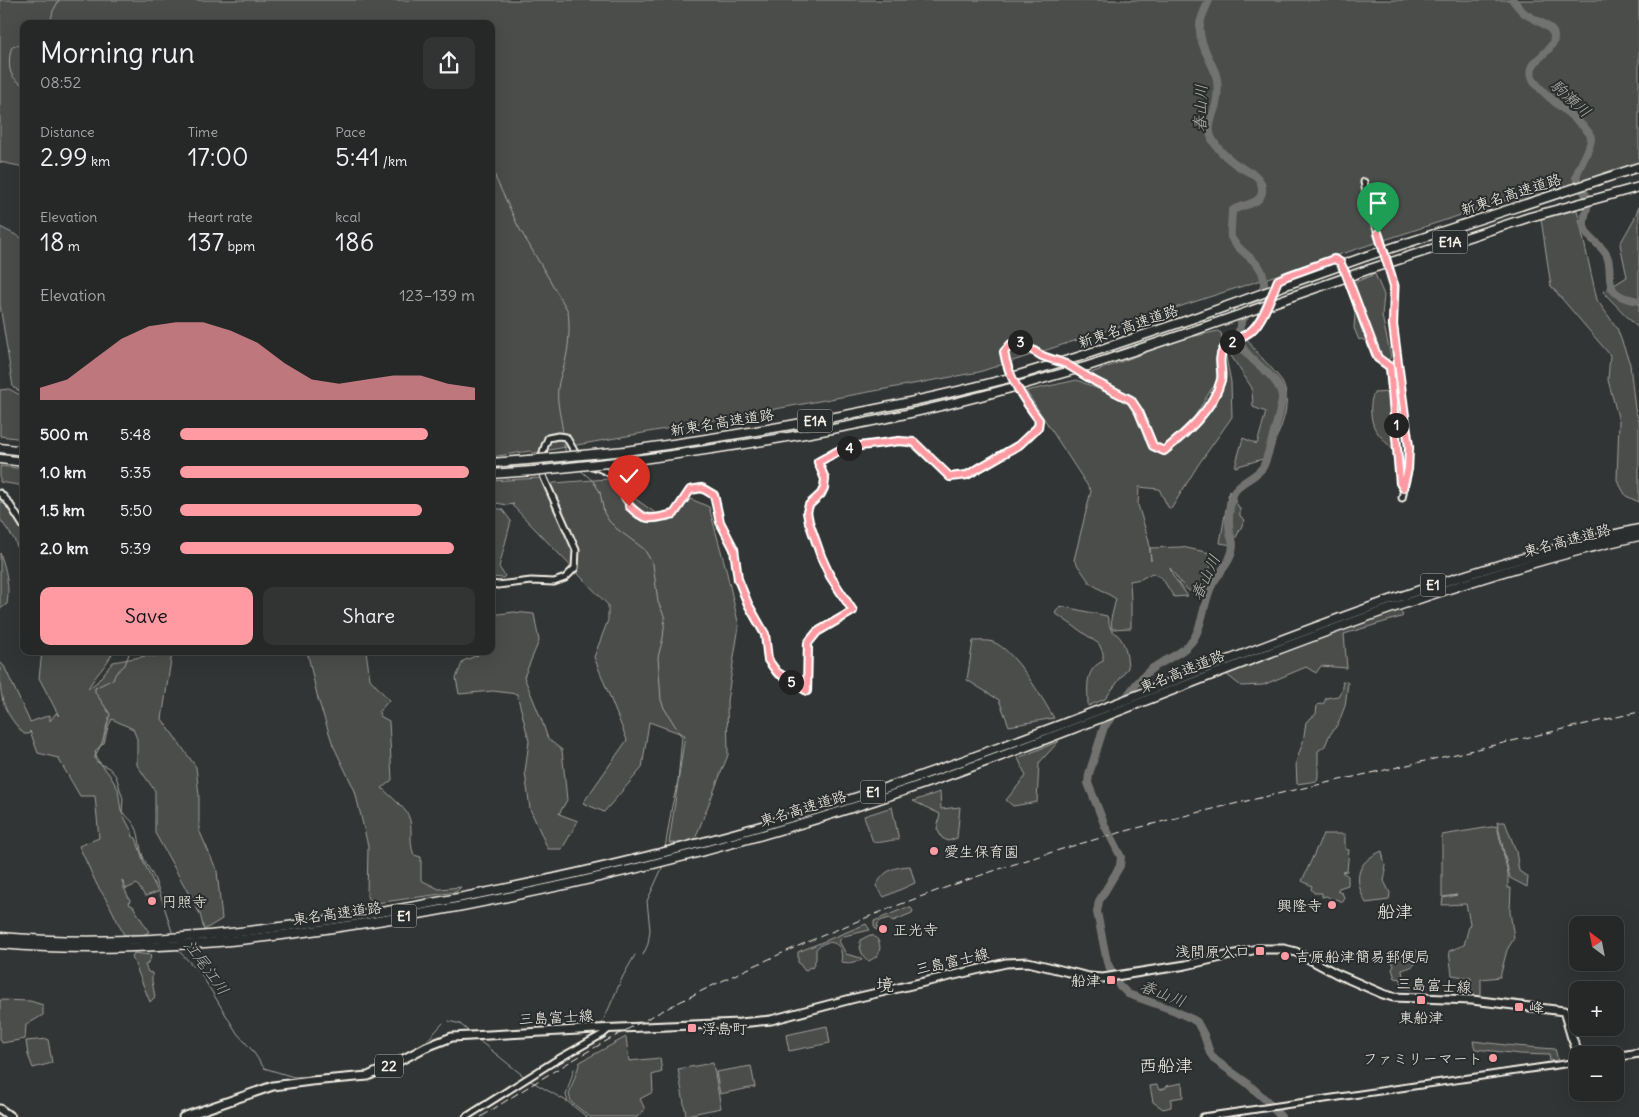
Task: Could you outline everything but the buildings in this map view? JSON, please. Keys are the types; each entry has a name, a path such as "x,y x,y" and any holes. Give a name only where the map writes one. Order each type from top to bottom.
{"highway":[{"name":"新東名高速道路","path":"495,463 625,451 706,440 886,407 1002,380 1078,357 1367,256 1639,167"},
{"name":"新東名高速道路","path":"495,474 635,460 821,432 1007,389 1088,366 1370,269 1530,217 1639,187"},
{"path":"0,448 20,450"},
{"path":"0,460 20,462"},
{"name":"東名高速道路","path":"0,944 42,948 226,942 366,923 475,904 581,882 695,853 850,809 1052,737 1374,605 1542,552 1639,529"},
{"name":"東名高速道路","path":"0,937 138,944 274,928 367,914 578,873 693,844 846,800 933,771 1234,662 1474,581 1540,561 1639,536"}],"main road":[{"name":"三島富士線","path":"183,1117 273,1086 368,1076 426,1046 452,1037 771,1020 868,994 1011,962 1041,964 1089,977 1114,977 1183,966 1257,949 1284,949 1303,955 1337,974 1388,996 1472,1000 1564,1011 1575,1046"},
{"path":"1624,1056 1639,1053"},
{"path":"0,1109 10,1117"}],"street":[{"path":"1364,182 1370,212 1394,286 1393,325 1409,447 1408,469 1402,498"},
{"path":"495,585 531,581 554,582 565,578 575,568 576,550 540,467 548,438 566,437 579,459 612,475 619,484 629,506 637,513 650,519 674,514 690,490 702,488 714,495 720,522 734,549 738,579 748,604 765,634 768,660 777,672 807,691 808,643 817,632 853,611 830,576 809,522 807,512 809,505 821,494 824,488 825,479 818,462 838,451 852,447 899,441 914,442 950,477 959,477 972,473 1011,450 1038,427 1039,420 1024,400 1008,369 1004,352 1011,344 1016,342 1042,356 1066,364 1131,400 1139,412 1153,446 1164,451 1186,433 1205,410 1216,393 1222,378 1220,358 1224,348 1254,329 1272,298 1278,280 1334,259 1337,260 1346,274 1378,358 1390,367 1400,483 1403,488"},
{"path":"0,493 20,521"},
{"path":"466,1117 596,1038 603,1028"},
{"path":"1203,1117 1569,1063"}],"shaded area":[{"path":"0,0 1639,0 1639,164 1526,201 1510,199 979,372 533,453 530,451 495,456 495,20 20,20 20,166 0,162"},
{"path":"1639,206 1639,329 1603,292 1627,277 1620,244"},
{"path":"1577,210 1597,300 1617,328 1630,364 1635,409 1639,421 1639,502 1626,496 1617,480 1619,421 1608,380 1610,355 1551,286 1541,219"},
{"path":"0,227 20,237 20,391 13,387 0,305"},
{"path":"1375,274 1384,295 1382,316 1391,357 1388,360 1379,359 1368,342 1359,340 1354,328 1355,313 1348,285"},
{"path":"1218,331 1221,333 1231,382 1232,417 1198,465 1171,509 1168,507 1159,489 1139,487 1138,505 1149,541 1151,561 1150,548 1182,547 1215,554 1200,596 1186,588 1170,568 1173,576 1188,596 1174,597 1162,578 1152,573 1141,579 1130,581 1131,628 1112,629 1111,619 1116,599 1090,583 1074,560 1091,491 1026,391 1077,380 1124,400 1133,406 1151,447 1170,452 1216,405 1212,388 1195,416 1165,447 1157,445 1136,403 1127,395 1086,375 1181,339"},
{"path":"1245,335 1279,377 1284,386 1286,407 1280,429 1266,458 1235,467 1243,438 1257,444 1266,412 1253,407 1252,388 1226,348"},
{"path":"9,389 20,395 20,438 0,436 0,390"},
{"path":"1389,392 1394,451 1375,429 1371,416 1371,401 1374,393"},
{"path":"0,466 20,468 20,485 0,482"},
{"path":"540,478 546,487 554,483 607,479 667,521 691,499 709,507 739,626 727,701 728,755 693,844 669,843 685,735 649,722 642,768 604,812 583,803 627,740 594,657 608,620 608,605 512,505 514,504 495,503 495,481"},
{"path":"1229,491 1240,509 1240,516 1245,520 1232,545 1220,543"},
{"path":"0,493 20,521 20,554 14,539 0,519"},
{"path":"495,509 502,509 511,521 499,567 505,576 503,578 495,577"},
{"path":"0,553 6,572 8,591 7,604 0,609"},
{"path":"1060,606 1107,616 1111,630 1122,641 1126,651 1128,668 1105,699 1088,706 1088,680 1093,669 1103,661 1103,653 1099,644 1055,613"},
{"path":"1400,610 1403,616 1401,617 1344,634 1347,668 1321,666 1316,673 1306,667 1263,685 1241,686 1226,674 1370,618"},
{"path":"514,612 534,614 539,641 524,677 548,739 562,750 567,800 559,814 578,821 562,849 548,849 530,809 525,772 529,741 517,694 493,691 459,694 456,678 463,661 478,655 495,655 495,614"},
{"path":"973,641 993,642 1010,654 1019,664 1054,718 1009,726 999,700 967,680"},
{"path":"42,655 111,655 88,689 97,682 113,662 146,656 172,655 162,719 196,767 199,795 199,830 217,871 222,919 204,930 200,914 155,833 155,791 137,765 137,739 133,729 112,719 104,743 95,751 97,759 118,789 121,811 133,834 131,836 136,838 144,863 158,892 145,896 137,884 126,889 122,880 130,900 129,904 133,906 149,932 143,935 124,935 109,904 97,885 79,846 99,838 95,796 80,796 58,758 38,753 30,731 29,734 24,734 10,717 1,693 0,662 4,666 30,722 50,715 50,721 56,713 59,716 39,678"},
{"path":"308,655 367,655 370,679 389,700 379,712 380,716 389,721 392,780 382,788 408,815 411,824 412,850 414,855 421,857 421,880 439,889 461,887 456,892 376,903 367,897 368,846 355,791 333,745 318,699"},
{"path":"1342,682 1348,683 1345,706 1338,724 1329,736 1325,746 1318,751 1317,781 1297,784 1296,762 1303,742 1306,722 1316,714 1317,705 1324,703 1326,698 1338,696 1343,688"},
{"path":"1059,741 1039,763 1037,802 1013,806 1006,800 1026,776 1018,758"},
{"path":"940,792 941,809 960,807 957,838 948,841 942,838 937,829 940,814 913,801"},
{"path":"892,807 899,840 873,842 864,816"},
{"path":"1497,822 1505,822 1516,851 1519,871 1528,877 1527,887 1510,878"},
{"path":"1497,826 1508,873 1508,888 1511,888 1510,912 1514,938 1507,950 1500,977 1481,979 1481,999 1472,997 1471,978 1452,975 1449,951 1464,945 1470,923 1466,904 1442,905 1443,898 1457,895 1442,897 1442,835"},
{"path":"1323,834 1345,834 1345,849 1349,850 1347,871 1342,872 1348,876 1348,885 1339,888 1337,891 1342,893 1344,897 1343,902 1336,899 1333,901 1327,896 1322,897 1322,893 1314,893 1311,889 1312,886 1302,881"},
{"path":"1382,851 1386,871 1384,881 1390,893 1389,900 1366,903 1359,886 1359,872 1367,860"},
{"path":"910,866 915,883 884,897 876,886 882,876 890,870"},
{"path":"905,908 911,908 912,913 893,921 889,918 880,921 876,930 874,921"},
{"path":"866,924 870,930 844,936 839,941 846,954 861,958 862,960 849,963 841,962 841,950 835,943 831,942 821,945 816,949 816,959 812,968 810,967 805,971 798,962 798,952"},
{"path":"870,935 878,940 880,949 877,956 869,961 863,955 860,940"},
{"path":"1418,951 1420,957 1417,962 1411,967 1402,970 1403,977 1410,977 1411,989 1402,988 1401,979 1395,978 1391,959 1399,953"},
{"path":"134,953 151,955 148,964 145,965 148,972 152,973 155,997 150,1002 132,957"},
{"path":"0,1000 30,1001 43,1005 43,1015 26,1025 25,1039 2,1043 0,1039"},
{"path":"827,1026 830,1043 789,1051 786,1035"},
{"path":"626,1037 629,1061 660,1058 662,1072 652,1075 653,1092 640,1099 645,1109 637,1117 590,1117 571,1102 569,1094 580,1062"},
{"path":"48,1039 52,1063 33,1068 28,1055 26,1041"},
{"path":"1473,1041 1555,1049 1558,1060 1550,1061 1549,1055 1475,1049"},
{"path":"713,1063 721,1108 686,1115 678,1069"},
{"path":"751,1066 755,1087 720,1094 716,1072"},
{"path":"1182,1083 1183,1097 1171,1099 1171,1107 1163,1109 1153,1102 1150,1086 1157,1085 1159,1090 1166,1088 1166,1086"}],"waterway":[{"name":"江尾江川","path":"51,20 59,0"},
{"name":"春山川","path":"1123,702 1146,673 1184,649 1197,634 1207,597 1213,583 1231,555 1233,543 1229,519 1233,495 1239,486 1263,467 1274,433 1282,398 1276,382 1249,356 1240,342 1241,324 1244,317 1260,297 1264,282 1260,268 1234,243 1231,237 1232,211 1258,200 1262,187 1255,175 1246,171 1222,153 1210,134 1210,124 1218,88 1215,72 1202,43 1200,31 1201,18 1209,0"},
{"name":"駒瀬川","path":"1513,0 1523,12 1547,26 1553,33 1553,43 1532,67 1533,79 1546,94 1589,133 1591,138 1589,147 1576,177 1588,198 1584,222 1585,230 1607,256 1614,291 1622,297 1639,301"},
{"name":"江尾江川","path":"20,45 12,47 9,61 12,75 20,82"},
{"path":"495,176 518,226 568,311 568,347 558,394 563,435"},
{"path":"563,439 566,454"},
{"path":"580,470 593,481 600,492 604,513 609,521 644,549 653,564 658,602 665,618 663,638 658,657 661,700 682,737 678,781 665,849"},
{"name":"江尾江川","path":"129,655 125,665 116,673 113,679 95,688 95,692 110,714 102,743 95,759 109,768 116,776 123,799 122,812 137,829 141,851 155,880 173,935"},
{"name":"春山川","path":"1116,711 1104,727 1089,774 1088,783 1105,826 1121,857 1120,866 1099,901 1097,912 1107,962 1118,984 1128,994 1173,1010 1197,1022 1210,1053 1215,1060 1247,1083 1281,1117"},
{"path":"643,955 648,944 650,930 647,901 663,866"},
{"name":"江尾江川","path":"176,948 201,974 237,1033 264,1068 294,1077 339,1075"},
{"path":"601,1026 623,976 635,955"},
{"name":"江尾江川","path":"449,1021 460,1024 472,1034"},
{"name":"江尾江川","path":"426,1042 443,1023"},
{"name":"江尾江川","path":"476,1038 526,1078"},
{"name":"江尾江川","path":"377,1068 395,1060"},
{"path":"568,1101 566,1095 574,1069"},
{"name":"江尾江川","path":"529,1080 568,1102 587,1117"}],"railway":[{"path":"481,1117 549,1074 689,997 834,931 908,901 983,874 1099,838 1180,817 1639,712"}],"place":[{"name":"愛生保育園","path":"934,851"},
{"name":"円照寺","path":"152,901"},
{"name":"興隆寺","path":"1332,905"},
{"name":"正光寺","path":"883,929"},
{"name":"浅間原入口","path":"1260,951"},
{"name":"吉原船津簡易郵便局","path":"1285,956"},
{"name":"船津","path":"1111,980"},
{"name":"東船津","path":"1421,1000"},
{"name":"峰","path":"1519,1007"},
{"name":"浮島町","path":"692,1028"},
{"name":"ファミリーマート","path":"1493,1058"}],"district":[{"name":"船津","path":"1395,911"},
{"name":"境","path":"885,984"},
{"name":"西船津","path":"1166,1065"}],"route":[{"path":"629,506 637,513 650,519 674,514 690,490 702,488 714,495 720,522 734,549 738,579 748,604 765,634 768,660 777,672 793,684 807,691 808,643 817,632 853,611 830,576 809,522 807,512 809,505 821,494 824,488 825,479 818,462 838,451 852,447 899,441 914,442 950,477 959,477 967,475 1019,445 1038,427 1039,420 1024,400 1008,369 1004,352 1011,344 1016,342 1042,356 1066,364 1131,400 1139,412 1153,446 1164,451 1186,433 1205,410 1216,393 1222,378 1220,358 1224,348 1227,344 1254,329 1272,298 1278,280 1334,259 1340,262 1346,274 1374,351 1378,358 1390,367 1400,483 1403,488 1408,469 1409,447 1393,325 1394,286 1378,233"}]}
